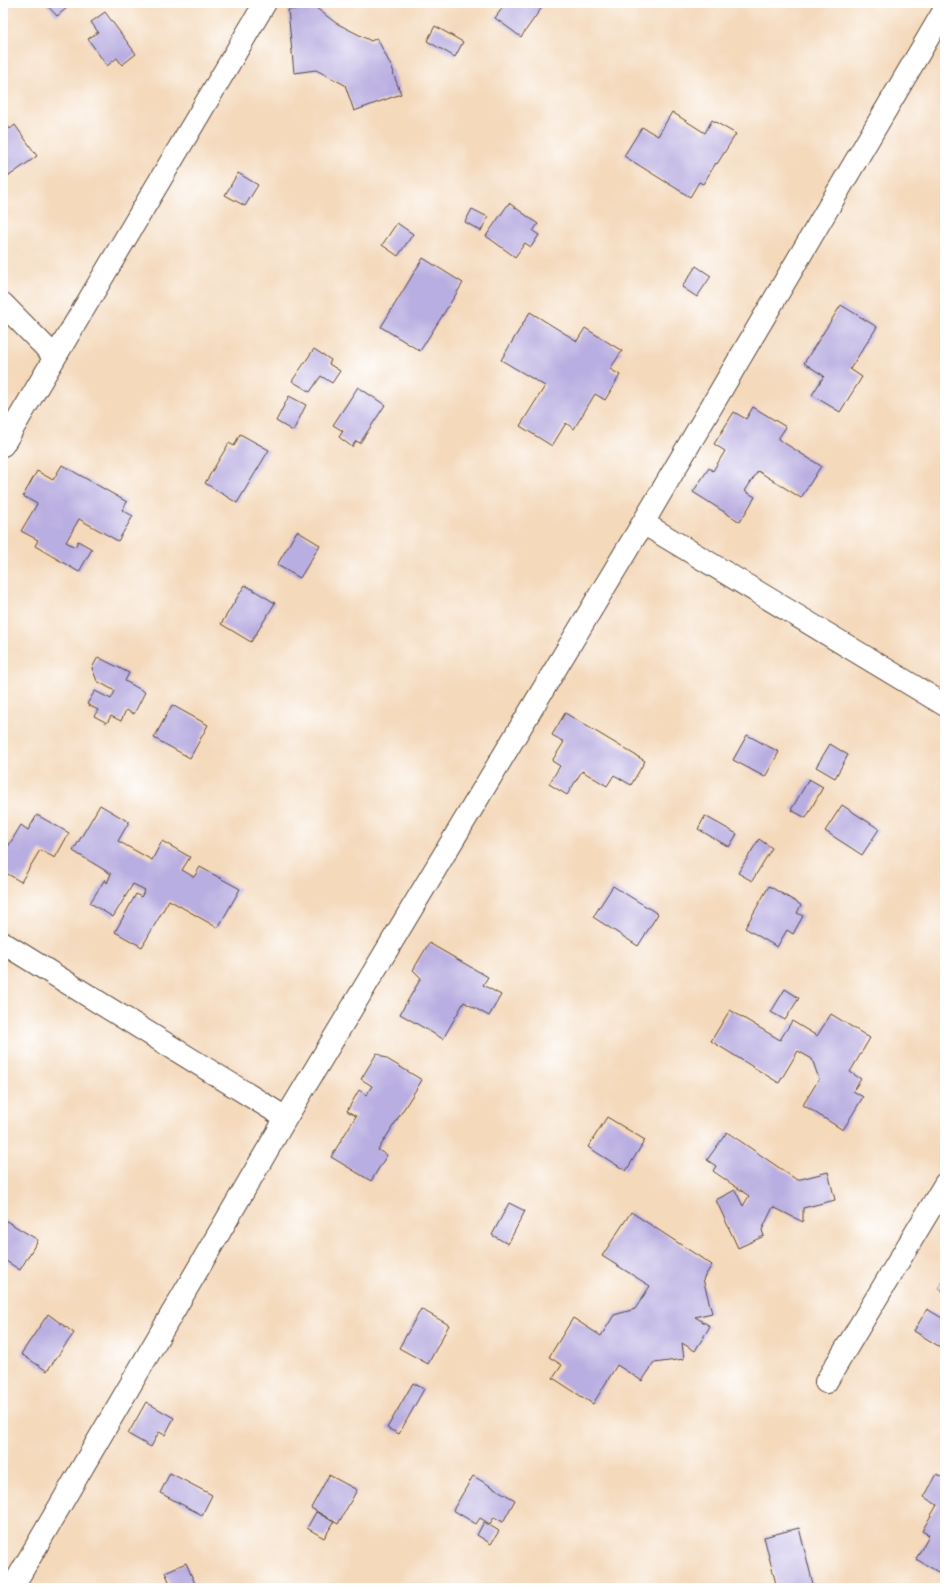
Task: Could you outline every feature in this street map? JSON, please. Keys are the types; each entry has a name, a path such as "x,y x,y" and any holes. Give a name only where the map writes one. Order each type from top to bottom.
{"street":[{"path":"3,445 265,3"},
{"path":"12,1588 286,1118 644,523 945,9"},
{"path":"3,304 55,357"},
{"path":"644,523 945,705"},
{"path":"3,943 286,1118"},
{"path":"826,1382 945,1184"}],"building":[{"path":"45,3 73,3 57,16"},
{"path":"506,3 545,3 521,37 495,18"},
{"path":"315,7 336,23 371,41 377,38 394,72 393,73 401,94 354,111 345,85 316,70 294,73 288,10"},
{"path":"105,12 136,54 122,65 117,58 107,66 88,39 98,32 91,22"},
{"path":"435,26 463,42 455,57 427,41"},
{"path":"672,112 705,133 712,120 736,134 703,184 699,182 690,197 624,156 642,127 658,136"},
{"path":"3,119 10,129 15,125 37,156 9,176 5,170 3,171"},
{"path":"238,173 258,185 245,206 225,195"},
{"path":"509,203 538,224 533,231 539,235 531,247 525,243 515,257 486,236"},
{"path":"472,209 488,217 481,231 465,222"},
{"path":"397,223 413,234 398,256 382,245"},
{"path":"423,258 463,283 420,351 381,327"},
{"path":"696,266 711,276 697,297 682,287"},
{"path":"841,305 877,327 850,369 862,377 840,412 812,395 824,376 804,363"},
{"path":"530,312 577,341 585,328 622,351 610,369 620,375 605,400 595,394 574,429 566,423 552,446 520,426 545,386 501,360"},
{"path":"314,349 331,360 329,364 340,371 332,383 321,376 310,392 292,381"},
{"path":"358,387 385,405 360,443 356,441 352,447 339,437 343,431 333,425"},
{"path":"289,396 306,405 293,431 276,421"},
{"path":"753,407 786,427 778,439 821,466 801,498 758,471 745,491 755,497 740,522 693,492 709,468 713,471 725,451 714,444 734,412 746,419"},
{"path":"240,434 269,450 237,503 205,483 229,443 234,446"},
{"path":"62,465 127,502 122,510 133,516 118,541 79,519 66,542 75,547 78,541 92,549 79,572 35,546 38,540 21,531 37,504 23,496 37,471 53,480"},
{"path":"297,531 320,545 300,578 277,565"},
{"path":"245,585 275,603 251,642 221,624"},
{"path":"98,657 129,673 125,681 145,692 134,714 126,710 121,721 111,716 107,723 94,716 98,710 87,704 95,691 111,699 115,691 97,681 92,668"},
{"path":"172,705 208,725 190,758 154,738"},
{"path":"565,713 645,761 631,785 614,775 607,786 582,771 567,795 549,784 560,766 552,761 564,742 552,735"},
{"path":"747,735 779,752 765,777 733,760"},
{"path":"830,744 848,755 835,778 816,767"},
{"path":"809,779 823,787 806,818 791,810"},
{"path":"100,805 129,822 118,841 152,860 162,841 190,857 182,870 194,877 200,867 240,889 218,928 169,900 142,947 115,932 136,894 141,897 145,890 133,884 113,917 90,903 105,879 107,883 111,874 73,851"},
{"path":"842,805 879,829 862,855 825,831"},
{"path":"37,815 69,833 55,858 40,850 21,882 3,871 3,855 21,825 28,830"},
{"path":"705,816 737,834 729,847 698,829"},
{"path":"759,839 772,848 752,881 738,873"},
{"path":"613,886 658,914 638,946 593,917"},
{"path":"769,886 801,905 797,913 803,916 793,934 787,930 777,947 745,928"},
{"path":"429,943 488,977 483,985 501,995 489,1016 464,1002 443,1039 400,1014 421,978 413,970"},
{"path":"785,989 799,998 785,1020 771,1012"},
{"path":"730,1010 780,1040 792,1021 817,1036 831,1014 870,1038 850,1072 861,1079 853,1091 863,1097 843,1130 803,1105 819,1079 812,1059 798,1051 779,1083 711,1041"},
{"path":"377,1053 422,1080 378,1150 387,1155 371,1181 331,1157 356,1116 347,1111 359,1090 366,1095 372,1086 361,1079"},
{"path":"607,1117 645,1140 626,1171 588,1147"},
{"path":"727,1132 797,1180 828,1172 835,1200 803,1208 803,1222 773,1207 762,1230 764,1236 738,1248 716,1200 735,1190 743,1206 749,1196 713,1171 716,1166 707,1160"},
{"path":"509,1203 525,1211 508,1244 492,1235"},
{"path":"631,1212 712,1265 703,1279 712,1313 695,1317 710,1326 695,1351 682,1343 684,1359 654,1363 642,1381 617,1365 593,1404 553,1378 562,1365 549,1357 573,1318 601,1336 614,1315 635,1309 650,1286 602,1256"},
{"path":"3,1219 38,1240 20,1270 3,1259"},
{"path":"945,1277 945,1292 938,1288"},
{"path":"421,1309 449,1325 428,1364 399,1348"},
{"path":"927,1309 942,1318 945,1313 945,1350 914,1331"},
{"path":"48,1314 74,1333 47,1371 21,1354"},
{"path":"413,1383 424,1389 399,1434 387,1428"},
{"path":"146,1402 174,1418 165,1435 159,1432 151,1447 128,1434"},
{"path":"170,1473 212,1495 202,1515 160,1493"},
{"path":"937,1474 945,1478 945,1576 916,1559 929,1535 922,1531 937,1505 924,1497"},
{"path":"329,1475 357,1490 338,1524 311,1508"},
{"path":"473,1476 515,1500 503,1522 494,1517 490,1524 480,1518 476,1524 453,1510"},
{"path":"316,1512 334,1522 324,1538 307,1528"},
{"path":"484,1522 499,1531 491,1544 477,1535"},
{"path":"799,1528 814,1588 777,1588 764,1537"},
{"path":"186,1563 196,1586 190,1588 172,1588 165,1572"}]}
